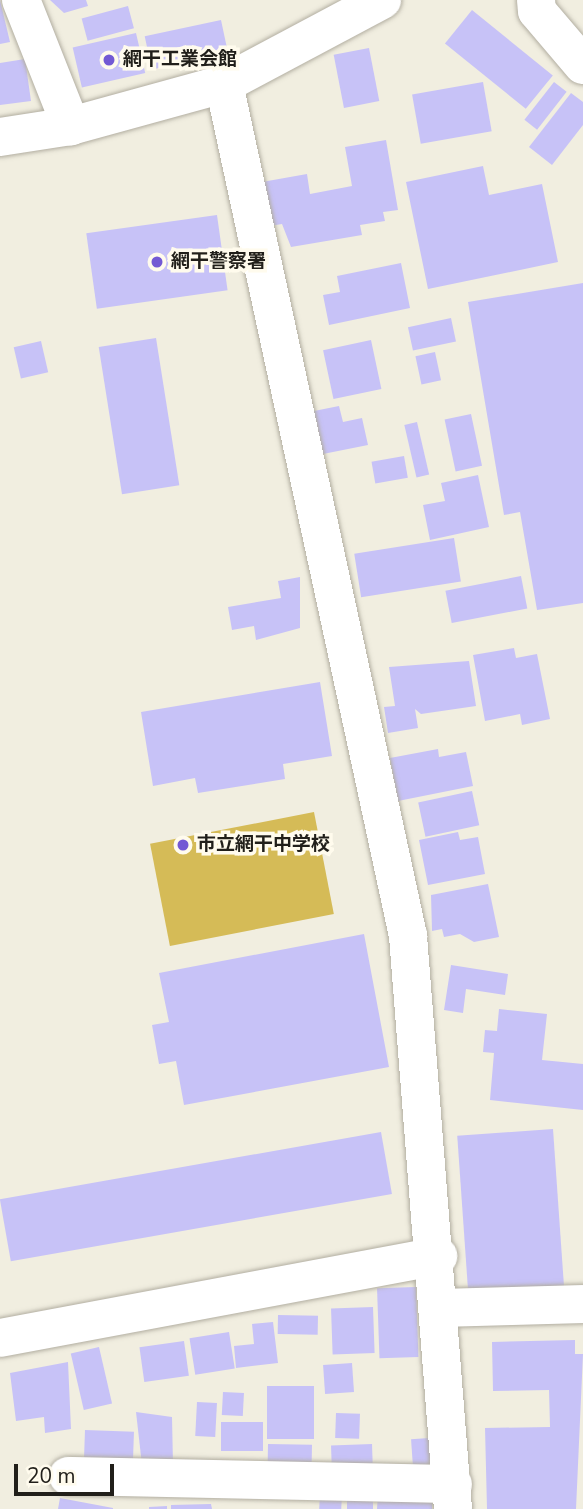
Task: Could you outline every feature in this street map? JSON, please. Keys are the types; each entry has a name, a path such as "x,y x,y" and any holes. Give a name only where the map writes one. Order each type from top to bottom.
{"street":[{"path":"22,0 71,126"},
{"path":"0,137 71,126 224,84 382,0"},
{"path":"532,4 583,65"},
{"path":"68,1476 453,1497 438,1255 408,936 224,84"},
{"path":"0,1338 438,1255"},
{"path":"441,1308 583,1304"}],"shaded area":[{"path":"314,812 334,914 170,946 150,844"}],"building":[{"path":"0,0 10,42 0,44"},
{"path":"50,0 86,0 88,6 64,13"},
{"path":"128,6 134,28 88,41 82,18"},
{"path":"472,10 553,75 526,109 445,43"},
{"path":"221,20 228,53 152,69 145,36"},
{"name":"網干工業会館","path":"136,33 145,73 82,88 73,48"},
{"path":"369,48 379,101 344,108 334,55"},
{"path":"25,59 31,101 0,105 0,63"},
{"path":"483,82 492,131 421,144 412,95"},
{"path":"554,82 567,92 537,130 524,120"},
{"path":"571,93 583,102 583,125 552,165 529,147"},
{"path":"386,140 398,210 383,212 385,221 360,225 362,235 291,247 282,224 270,226 262,182 307,174 310,194 352,186 345,147"},
{"path":"483,166 489,195 542,184 558,262 428,289 406,182"},
{"name":"網干警察署","path":"217,215 228,290 97,309 86,233"},
{"path":"401,263 410,308 329,325 323,295 340,292 337,276"},
{"path":"583,283 583,603 537,610 520,512 504,515 468,302"},
{"path":"451,318 456,341 413,351 408,327"},
{"path":"156,338 179,485 122,494 99,347"},
{"path":"371,340 381,389 333,399 323,350"},
{"path":"41,341 48,372 21,378 14,347"},
{"path":"435,352 441,380 421,385 415,356"},
{"path":"339,406 343,422 362,418 368,445 323,454 314,411"},
{"path":"471,414 482,466 456,471 445,420"},
{"path":"417,422 429,475 416,478 404,425"},
{"path":"404,456 408,478 375,483 372,462"},
{"path":"478,475 489,527 430,540 423,505 445,501 441,483"},
{"path":"454,538 461,581 361,597 354,554"},
{"path":"521,576 527,608 452,623 445,591"},
{"path":"300,577 300,628 256,640 254,626 232,630 228,607 281,598 278,581"},
{"path":"514,648 516,658 537,654 550,719 522,725 520,714 485,721 473,655"},
{"path":"469,661 476,706 421,714 415,709 418,728 388,733 384,707 395,706 389,667"},
{"path":"320,682 332,756 283,764 285,779 198,793 195,778 153,786 141,712"},
{"path":"438,749 439,757 466,752 473,786 398,801 390,758"},
{"path":"472,791 479,825 425,837 418,802"},
{"path":"458,832 460,840 478,837 485,874 428,885 419,840"},
{"path":"488,884 499,937 474,942 460,934 444,937 442,929 432,931 431,895"},
{"path":"364,934 389,1067 184,1105 176,1061 159,1064 152,1025 169,1022 159,973"},
{"path":"451,965 508,974 505,995 466,989 463,1013 444,1010"},
{"path":"499,1009 547,1014 542,1060 583,1064 583,1110 490,1100 494,1053 483,1052 485,1030 497,1031"},
{"path":"553,1129 564,1290 468,1296 457,1136"},
{"path":"381,1132 392,1194 11,1261 0,1199"},
{"path":"416,1287 418,1357 379,1358 377,1288"},
{"path":"373,1307 375,1353 333,1354 331,1308"},
{"path":"278,1315 318,1316 318,1335 278,1334"},
{"path":"273,1322 278,1363 236,1368 234,1346 254,1344 252,1324"},
{"path":"229,1332 235,1369 195,1375 189,1338"},
{"path":"575,1340 575,1354 583,1354 576,1509 487,1509 485,1428 550,1427 549,1390 493,1391 492,1342"},
{"path":"184,1341 189,1376 144,1382 139,1347"},
{"path":"99,1347 112,1404 84,1410 71,1354"},
{"path":"68,1362 71,1429 45,1433 44,1417 16,1421 10,1373"},
{"path":"352,1363 354,1392 325,1394 323,1365"},
{"path":"267,1386 314,1386 314,1439 267,1439"},
{"path":"223,1392 244,1393 243,1416 222,1415"},
{"path":"197,1402 217,1403 215,1437 195,1436"},
{"path":"136,1412 172,1417 173,1465 142,1465"},
{"path":"336,1413 360,1414 359,1439 335,1438"},
{"path":"221,1422 263,1422 263,1451 221,1451"},
{"path":"85,1430 134,1432 133,1466 84,1464"},
{"path":"429,1438 431,1465 413,1466 411,1439"},
{"path":"268,1444 312,1445 312,1466 268,1465"},
{"path":"372,1444 373,1469 332,1470 331,1445"},
{"path":"378,1493 432,1495 432,1509 377,1509"},
{"path":"320,1494 342,1495 341,1509 319,1509"},
{"path":"347,1495 373,1495 373,1509 347,1509"},
{"path":"60,1498 113,1508 113,1509 58,1509"},
{"path":"211,1504 212,1509 171,1509 171,1505"},
{"path":"167,1506 167,1509 149,1509 149,1507"}],"place":[{"name":"網干工業会館","path":"109,60"},
{"name":"網干警察署","path":"157,262"},
{"name":"市立網干中学校","path":"183,845"}]}
